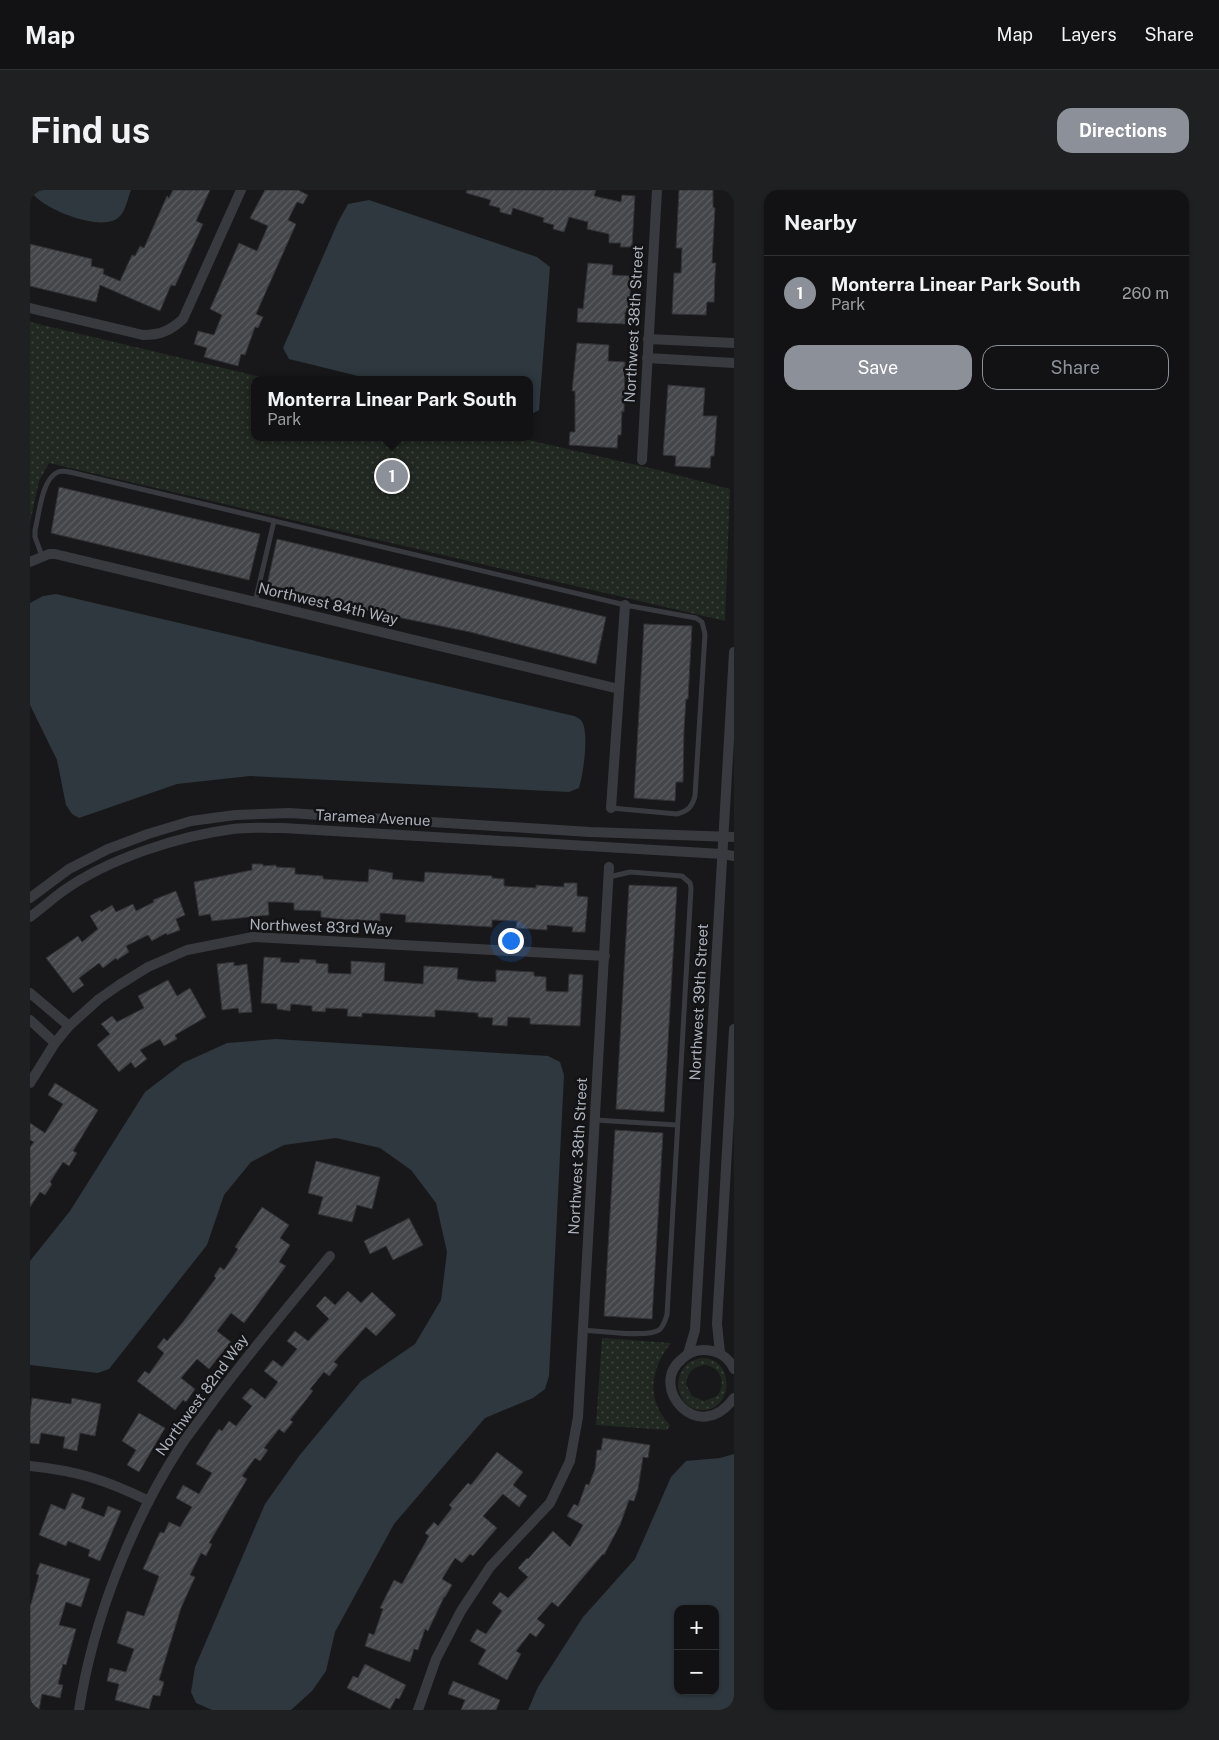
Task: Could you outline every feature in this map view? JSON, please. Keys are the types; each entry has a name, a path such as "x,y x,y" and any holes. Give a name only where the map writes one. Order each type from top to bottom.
{"street":[{"path":"30,308 143,336 158,335 172,329 183,319 241,190"},
{"name":"Northwest 38th Street","path":"642,460 657,190"},
{"path":"648,339 734,343"},
{"path":"647,358 734,363"},
{"name":"Northwest 84th Way","path":"30,562 42,556 56,554 619,689"},
{"path":"611,808 625,605"},
{"name":"Northwest 39th Street","path":"688,1354 695,1330 734,652"},
{"name":"Taramea Avenue","path":"30,898 69,869 108,849 191,821 235,815 288,813 590,832 734,837"},
{"name":"Taramea Avenue","path":"30,917 64,891 99,870 147,850 192,837 234,829 283,828 734,856"},
{"name":"Northwest 38th Street","path":"418,1710 436,1659 461,1611 490,1567 550,1503 570,1461 573,1448 578,1417 609,867"},
{"name":"Northwest 83rd Way","path":"30,1083 55,1042 69,1026 100,999 148,968 187,950 253,937 605,956"},
{"path":"30,993 69,1026"},
{"path":"30,1020 55,1042"},
{"path":"720,1354 718,1324 734,1028"},
{"name":"Northwest 82nd Way","path":"79,1710 94,1642 107,1601 149,1501 181,1446 238,1368 330,1256"},
{"path":"734,1369 727,1358 704,1350 688,1354 679,1361 673,1370 670,1381 672,1393 677,1403 685,1411 696,1416 707,1417 718,1414 734,1398"},
{"path":"30,1466 86,1474 116,1485 149,1501"}],"lane":[{"path":"42,556 35,530 45,487 51,476 60,471 625,605 689,615 696,618 702,622 705,634 695,796 692,805 686,812 677,814 611,808"},
{"path":"255,602 274,521"},
{"path":"583,1330 646,1334 660,1329 667,1316 691,888 690,883 682,876 630,872 609,878"},
{"path":"595,1120 677,1125"}],"shaded area":[{"path":"30,190 131,190 121,215 114,220 95,222 72,217 52,208 43,203"},
{"path":"369,200 537,257 550,267 539,410 533,413 533,376 358,376 289,359 283,348 338,222 348,204"},
{"path":"30,322 257,376 251,376 251,441 533,441 730,489 725,621 49,463 39,481 30,523"},
{"path":"56,594 574,716 581,720 585,733 584,764 579,788 569,792 250,776 177,784 79,818 72,814 66,805 57,760 30,705 30,603 43,596"},
{"path":"276,1039 548,1056 560,1062 564,1075 549,1376 545,1389 533,1398 485,1418 394,1524 335,1632 326,1671 312,1691 291,1710 212,1710 196,1703 191,1692 195,1667 265,1504 299,1456 361,1381 415,1344 441,1300 447,1252 436,1203 411,1170 380,1148 336,1138 284,1145 251,1162 224,1195 207,1245 109,1369 98,1373 30,1365 30,1261 70,1211 145,1092 183,1063 227,1043"},
{"path":"602,1338 671,1343 659,1363 654,1384 654,1395 657,1405 670,1425 667,1430 596,1425"},
{"path":"702,1358 713,1360 725,1374 725,1392 722,1401 715,1407 706,1410 695,1409 687,1404 681,1396 679,1377 683,1369 691,1362","holes":["705,1365 711,1366 721,1377 722,1386 717,1396 704,1401 692,1396 686,1384 689,1373 694,1369"]},
{"path":"734,1454 734,1710 528,1710 538,1687 583,1617 635,1559 671,1477 686,1461 720,1458"}],"building":[{"path":"173,190 210,190 196,221 203,224 175,286 171,285 160,311 100,285 96,302 30,286 30,244 92,259 91,266 104,269 103,274 120,281 132,255 135,256 140,246 144,248 167,196 169,198"},
{"path":"265,190 298,190 308,195 303,204 297,202 288,220 296,224 256,314 263,317 258,328 255,327 245,355 241,354 238,366 204,357 207,348 194,344 198,331 214,335 222,315 210,309 239,243 257,251 268,226 250,218"},
{"path":"467,190 596,190 594,196 621,202 622,195 635,196 632,247 620,247 621,243 609,243 609,234 587,229 588,222 569,217 564,232 553,229 554,225 543,222 544,218 513,208 511,215 500,212 500,208 489,205 491,200 466,193"},
{"path":"679,190 713,190 713,207 715,208 712,263 716,263 714,302 707,302 706,315 672,314 674,273 681,273 682,248 676,248"},
{"path":"588,263 613,265 612,275 631,276 629,312 625,312 625,324 577,322 578,308 583,309"},
{"path":"577,343 609,345 608,361 625,362 624,412 622,411 621,435 618,435 617,448 569,445 570,432 575,432 575,391 572,391"},
{"path":"668,385 705,388 703,416 717,416 714,456 711,456 710,468 675,466 676,456 663,455"},
{"path":"59,487 260,534 249,580 51,533"},
{"path":"277,539 606,617 596,664 470,632 377,613 318,596 267,585"},
{"path":"644,624 692,626 688,699 686,699 684,730 683,782 676,782 675,801 634,798"},
{"path":"252,864 295,868 295,874 323,876 323,879 368,882 369,869 393,873 392,879 424,882 425,872 492,876 492,878 504,879 504,886 536,888 536,885 564,887 564,883 577,883 577,896 588,897 585,932 572,932 573,927 547,925 547,930 516,928 517,921 492,920 492,927 405,922 406,915 380,913 380,921 338,919 321,917 321,911 294,910 294,903 279,902 268,902 269,915 212,921 210,914 199,916 194,882 252,870"},
{"path":"629,885 677,887 664,1112 616,1109"},
{"path":"176,891 185,915 176,919 180,930 167,935 166,933 152,941 148,935 126,946 129,952 117,960 116,958 103,968 99,963 79,978 84,985 73,993 46,958 78,936 82,942 98,929 90,916 100,910 101,912 112,905 116,912 133,904 136,911 154,902 153,900"},
{"path":"264,957 281,958 280,962 299,963 300,959 316,960 316,963 328,964 328,973 351,974 351,961 385,963 384,981 423,984 424,966 458,968 457,979 473,981 496,982 496,970 534,972 534,976 546,977 546,991 568,992 569,974 583,975 580,1026 530,1024 530,1018 508,1017 507,1026 492,1025 493,1018 478,1017 478,1013 435,1010 435,1017 362,1013 362,1017 347,1016 348,1009 326,1008 325,1012 312,1011 312,1006 291,1004 290,1011 277,1009 277,1004 261,1003"},
{"path":"234,962 234,966 247,964 252,1012 239,1013 238,1008 222,1010 217,964"},
{"path":"168,980 177,996 190,988 206,1017 175,1035 177,1039 164,1046 160,1039 140,1050 147,1059 135,1068 131,1062 119,1072 97,1045 110,1034 101,1024 112,1016 117,1022 144,1008 138,996"},
{"path":"55,1083 98,1110 73,1151 77,1153 69,1166 63,1162 50,1182 52,1184 45,1195 40,1192 30,1207 30,1147 34,1142 30,1140 30,1123 45,1133 63,1104 48,1095"},
{"path":"615,1130 663,1133 652,1319 604,1316"},
{"path":"316,1161 380,1177 372,1209 357,1205 352,1222 318,1214 323,1197 308,1193"},
{"path":"262,1207 289,1225 280,1238 290,1245 279,1262 286,1266 244,1323 231,1313 217,1331 231,1342 209,1369 197,1359 181,1378 195,1389 186,1402 183,1400 175,1410 137,1381 145,1371 149,1374 164,1353 157,1347 164,1338 167,1341 183,1322 216,1278 214,1276 220,1267 224,1270 238,1249 235,1247"},
{"path":"409,1218 423,1245 393,1260 386,1246 370,1254 364,1241"},
{"path":"348,1291 361,1303 372,1292 396,1315 376,1336 366,1327 334,1362 338,1365 329,1376 324,1372 310,1389 313,1391 290,1420 293,1422 284,1433 279,1429 264,1448 268,1450 260,1461 255,1458 242,1476 247,1479 209,1543 212,1544 206,1556 201,1553 190,1575 195,1577 181,1608 159,1680 164,1682 160,1696 153,1695 149,1709 115,1700 119,1684 107,1681 110,1668 126,1672 134,1649 117,1643 127,1611 144,1616 159,1576 143,1569 160,1532 164,1533 169,1522 180,1527 192,1507 176,1498 183,1485 199,1494 212,1473 196,1464 219,1429 222,1431 229,1421 236,1426 252,1406 242,1398 251,1388 265,1399 278,1382 264,1371 273,1360 282,1367 297,1349 287,1341 295,1331 308,1341 329,1319 316,1306 325,1296 335,1305"},
{"path":"32,1398 71,1404 72,1398 101,1404 95,1436 80,1433 77,1451 63,1448 65,1437 41,1433 39,1444 30,1443"},
{"path":"139,1413 165,1428 139,1472 127,1465 136,1450 122,1441"},
{"path":"603,1438 650,1445 648,1458 643,1457 638,1489 634,1501 629,1500 620,1525 604,1555 558,1607 552,1602 537,1619 545,1625 536,1637 530,1633 516,1651 521,1654 507,1680 478,1664 486,1650 470,1641 477,1629 486,1634 502,1611 492,1603 500,1592 508,1598 528,1577 518,1568 553,1531 570,1547 583,1525 567,1516 574,1504 578,1506 586,1484 589,1485 595,1469 597,1450 601,1450"},
{"path":"497,1452 523,1472 513,1485 527,1496 519,1507 503,1494 483,1516 497,1528 473,1556 470,1554 462,1563 455,1558 442,1579 452,1585 444,1597 428,1631 425,1629 418,1650 414,1649 410,1662 365,1646 369,1633 374,1635 383,1609 380,1608 394,1580 402,1584 429,1536 425,1533 434,1522 438,1526 452,1508 449,1505 468,1483 471,1485"},
{"path":"72,1493 85,1498 81,1508 104,1517 108,1506 121,1511 100,1561 88,1556 90,1550 68,1541 66,1546 39,1535 51,1504 65,1510"},
{"path":"40,1563 90,1579 81,1607 66,1602 59,1625 76,1629 66,1665 63,1664 58,1684 63,1685 60,1698 42,1694 39,1710 30,1708 30,1607 39,1575 36,1574"},
{"path":"365,1664 406,1685 399,1699 396,1698 390,1709 347,1688 353,1676 358,1678"},
{"path":"453,1681 500,1700 496,1710 461,1710 465,1700 448,1694"}],"place":[{"name":"Monterra Linear Park South","path":"392,476"}]}
